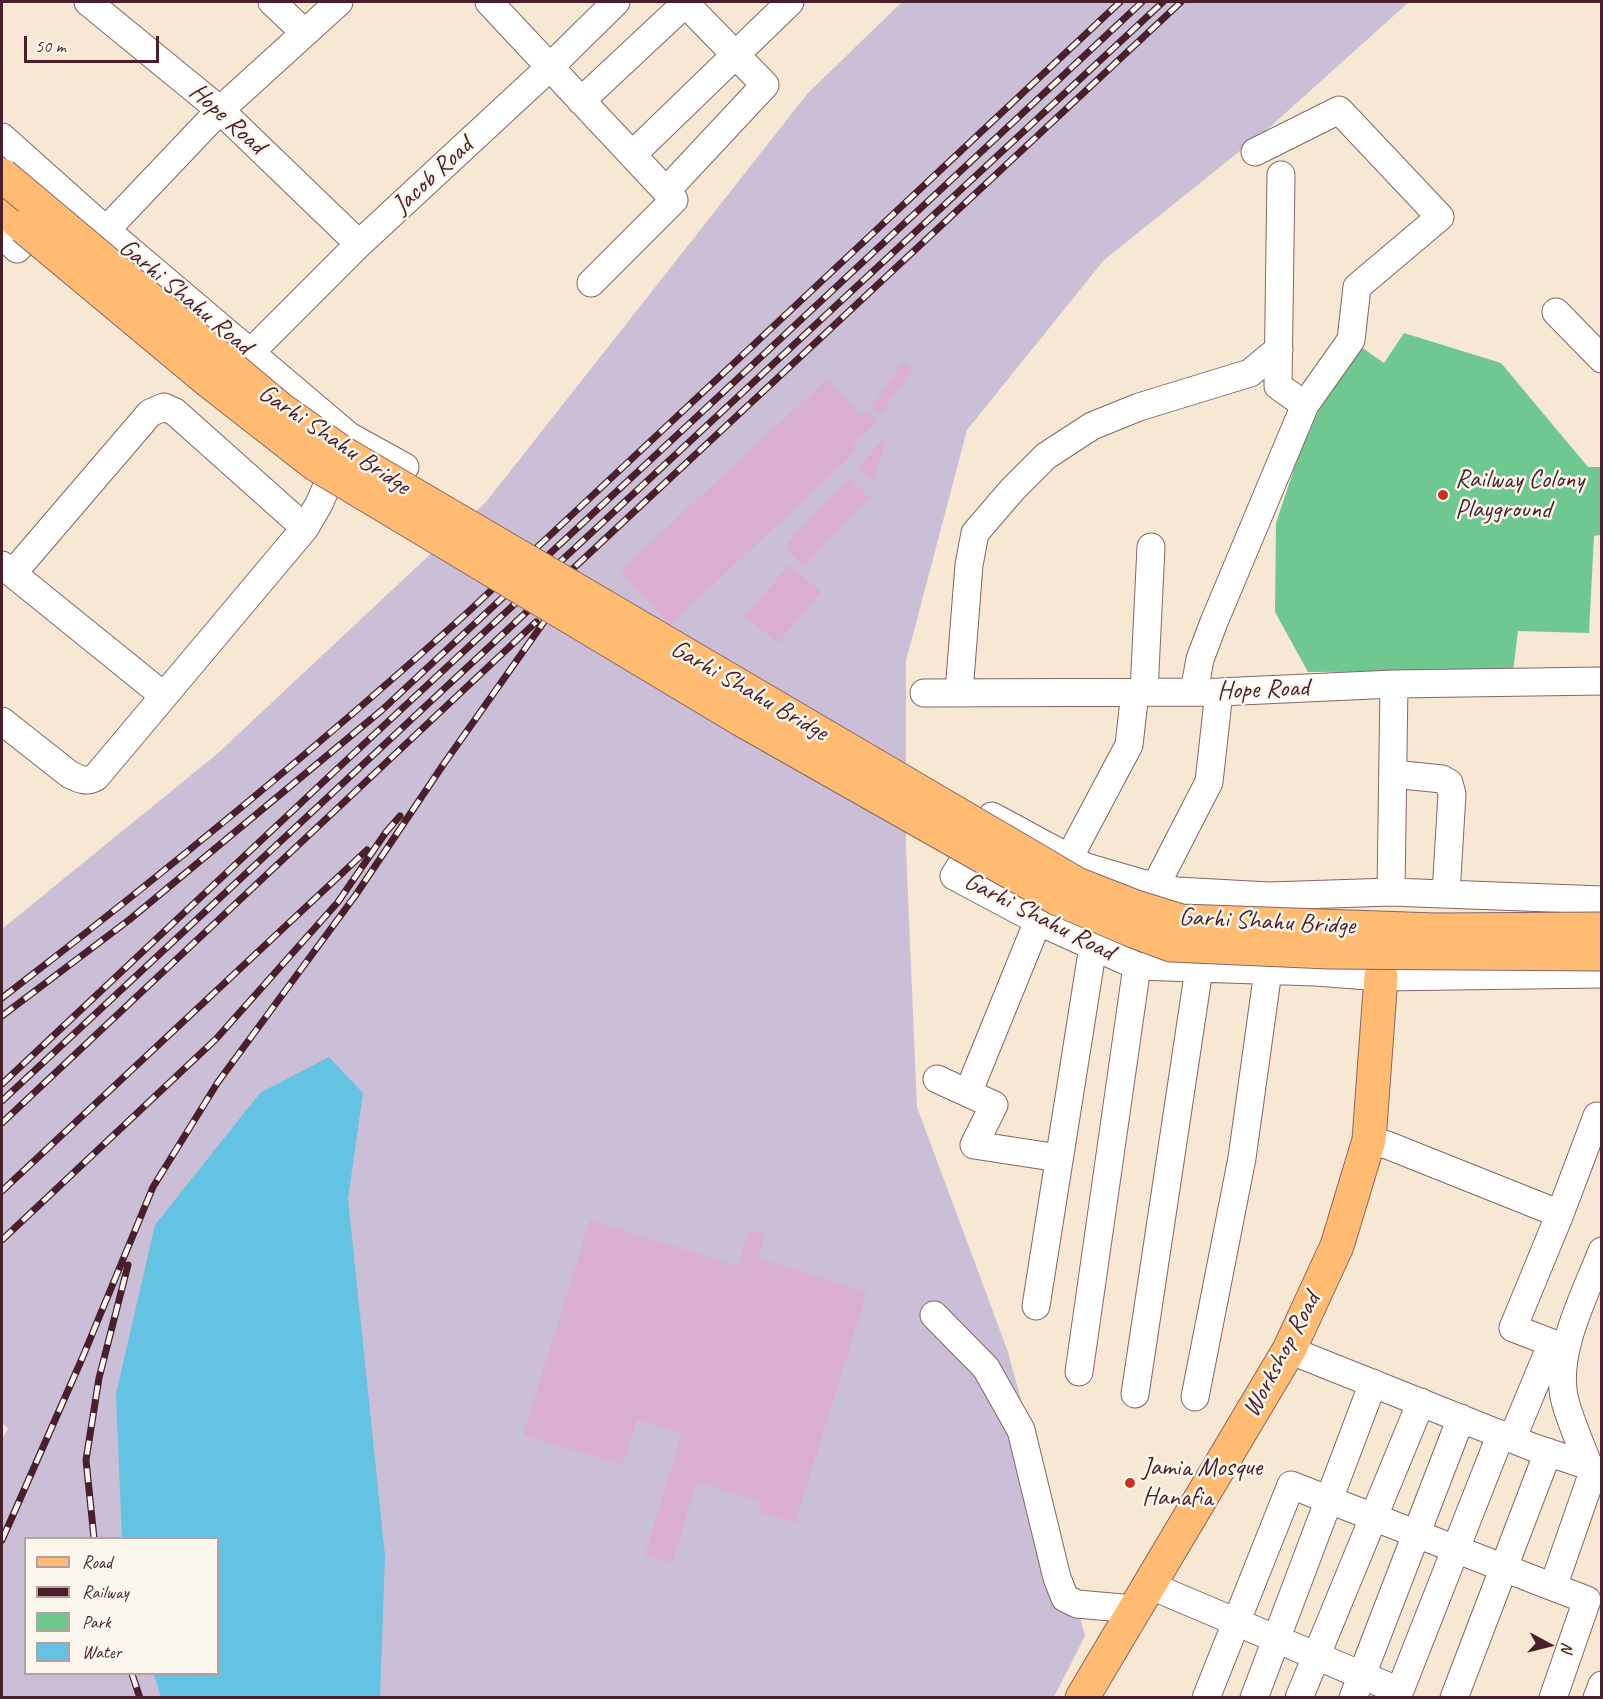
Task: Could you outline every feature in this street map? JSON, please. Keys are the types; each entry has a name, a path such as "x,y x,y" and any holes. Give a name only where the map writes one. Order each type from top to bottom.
{"main road":[{"name":"Garhi Shahu Bridge","path":"2,175 279,408 343,453 1077,884 1136,907 1181,921 1435,930 1602,929"},
{"name":"Garhi Shahu Bridge","path":"9,237 210,382 315,464 742,720 1056,898 1171,945 1328,952 1602,954"},
{"name":"Workshop Road","path":"1082,1698 1289,1350 1337,1246 1369,1140 1381,977"}],"street":[{"name":"Hope Road","path":"88,2 220,110 359,244"},
{"path":"272,2 304,32"},
{"path":"106,230 220,110 339,2"},
{"path":"489,2 674,200 591,283"},
{"name":"Jacob Road","path":"251,352 359,244 550,67 616,2"},
{"path":"581,101 685,2 765,86 666,191"},
{"path":"632,155 790,2"},
{"path":"1155,887 1209,782 1206,692 1200,659 1305,405 1352,340 1357,287 1440,217 1339,110 1256,152"},
{"name":"Garhi Shahu Road","path":"2,137 106,230 349,436 405,467"},
{"path":"1281,175 1278,386 1305,405"},
{"path":"9,237 67,196"},
{"path":"1556,312 1602,359"},
{"path":"959,692 969,566 975,533 1012,490 1046,456 1092,426 1139,407 1250,373 1279,349"},
{"path":"164,696 6,572 150,413 164,406 175,412 305,528"},
{"path":"2,721 69,774 80,780 96,777 305,528 319,504 349,436"},
{"path":"1069,858 1129,745 1140,692 1151,548"},
{"name":"Hope Road","path":"924,693 1206,692 1394,684 1602,681"},
{"path":"1391,892 1394,684"},
{"path":"1393,774 1442,779 1449,783 1452,794 1446,894"},
{"name":"Garhi Shahu Road","path":"1602,900 1391,892 1269,896 1177,891 1086,867 992,816 954,876 1038,921 1137,966 1381,977 1602,974"},
{"path":"968,1093 1038,921"},
{"path":"1036,1306 1093,946"},
{"path":"1079,1372 1137,966"},
{"path":"1135,1394 1199,969"},
{"path":"1195,1397 1242,1158 1268,971"},
{"path":"937,1080 993,1105 974,1145 1059,1158"},
{"path":"934,1315 986,1368 1021,1430 1057,1578 1065,1598 1077,1604 1142,1597 1236,1620 1317,1656 1357,1686 1398,1694 1455,1549 1551,1343 1514,1328 1596,1116"},
{"path":"1369,1140 1387,1145 1560,1214"},
{"path":"1553,1587 1594,1472 1565,1400 1563,1377 1568,1340 1602,1251"},
{"path":"1289,1350 1594,1472"},
{"path":"1254,1698 1373,1383"},
{"path":"1299,1698 1421,1402"},
{"path":"1357,1686 1461,1418"},
{"path":"1454,1698 1548,1452"},
{"path":"1206,1698 1291,1485 1587,1600 1553,1698"},
{"path":"1598,1698 1602,1685"}],"shaded area":[{"path":"902,2 1409,2 1271,126 1104,260 967,430 906,661 906,849 917,1107 1008,1352 1085,1636 1054,1697 2,1698 2,1439 8,1429 2,1422 2,929 217,754 486,502 808,93"}],"green space":[{"name":"Railway Colony Playground","path":"1404,333 1501,363 1588,467 1601,467 1601,535 1594,536 1589,633 1518,631 1513,671 1308,672 1275,612 1276,523 1300,451 1351,340 1384,363"}],"water":[{"path":"329,1057 363,1093 348,1199 385,1556 380,1697 161,1697 154,1675 219,1675 219,1537 122,1537 116,1394 155,1225 260,1093"}],"building":[{"path":"903,362 913,368 881,414 871,408"},
{"path":"827,379 861,416 867,411 877,422 852,445 857,450 670,625 620,571"},
{"path":"888,433 873,482 859,467"},
{"path":"849,478 869,497 804,566 784,547"},
{"path":"789,565 821,592 778,643 745,616"},
{"path":"590,1220 738,1266 749,1230 765,1235 758,1258 867,1292 795,1523 758,1512 761,1502 697,1482 672,1563 645,1555 682,1434 637,1420 623,1465 523,1435"}],"railway":[{"path":"2,998 239,810 468,612 1120,2"},
{"path":"2,1016 129,920 382,710 1142,2"},
{"path":"2,1084 337,769 1163,2"},
{"path":"2,1101 1181,2"},
{"path":"2,1540 81,1361 153,1187 218,1082 355,896 443,765 558,602"},
{"path":"2,1123 536,622"},
{"path":"2,1240 216,1039 338,902 386,832 400,816"},
{"path":"2,1191 367,850"},
{"path":"94,1537 86,1460 99,1378 128,1265"},
{"path":"132,1675 140,1698"}],"place":[{"name":"Railway Colony Playground","path":"1443,495"},
{"name":"Jamia Mosque Hanafia","path":"1130,1483"}]}
